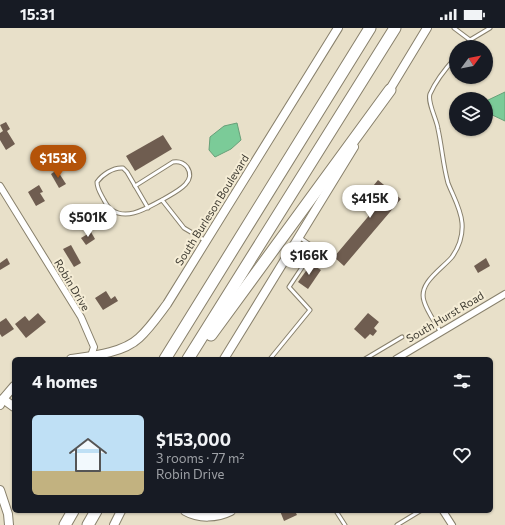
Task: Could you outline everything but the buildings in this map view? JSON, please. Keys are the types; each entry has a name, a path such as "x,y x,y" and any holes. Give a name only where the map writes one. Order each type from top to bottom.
{"highway":[{"path":"336,84 341,63 362,28"},
{"path":"166,357 370,28"},
{"path":"189,357 395,28"},
{"path":"194,357 390,90"},
{"path":"65,525 72,513"},
{"path":"88,525 95,513"}],"main road":[{"name":"South Burleson Boulevard","path":"84,357 122,348 138,339 167,304 338,28"},
{"path":"225,357 427,28"},
{"path":"12,388 1,400 12,405"},
{"path":"0,490 8,514 9,525"},
{"path":"114,525 120,513"},
{"path":"189,513 192,515 209,517 224,515 228,513"}],"street":[{"name":"Robin Drive","path":"0,186 80,317 94,347 91,356"},
{"name":"South Hurst Road","path":"399,357 505,294"},
{"path":"444,513 452,525"}],"lane":[{"path":"454,28 470,40 490,28"},
{"path":"441,333 424,302 423,290 436,273 451,258 458,248 461,236 461,214 448,182 438,128 430,104 429,95 449,65"},
{"path":"135,186 173,162 179,161 186,166 190,172 188,183 148,208 135,213 121,214 111,210 97,188 97,182 101,177 117,167 123,168 148,208"},
{"path":"162,200 184,228 206,241"},
{"path":"272,357 310,310 289,287 315,248 299,237"},
{"path":"368,357 402,337"},
{"path":"337,513 344,525"},
{"path":"397,525 417,513"}],"shaded area":[{"path":"505,92 505,121 493,115 493,98"},
{"path":"237,123 241,140 231,149 215,157 209,150 210,137 224,126"}]}
